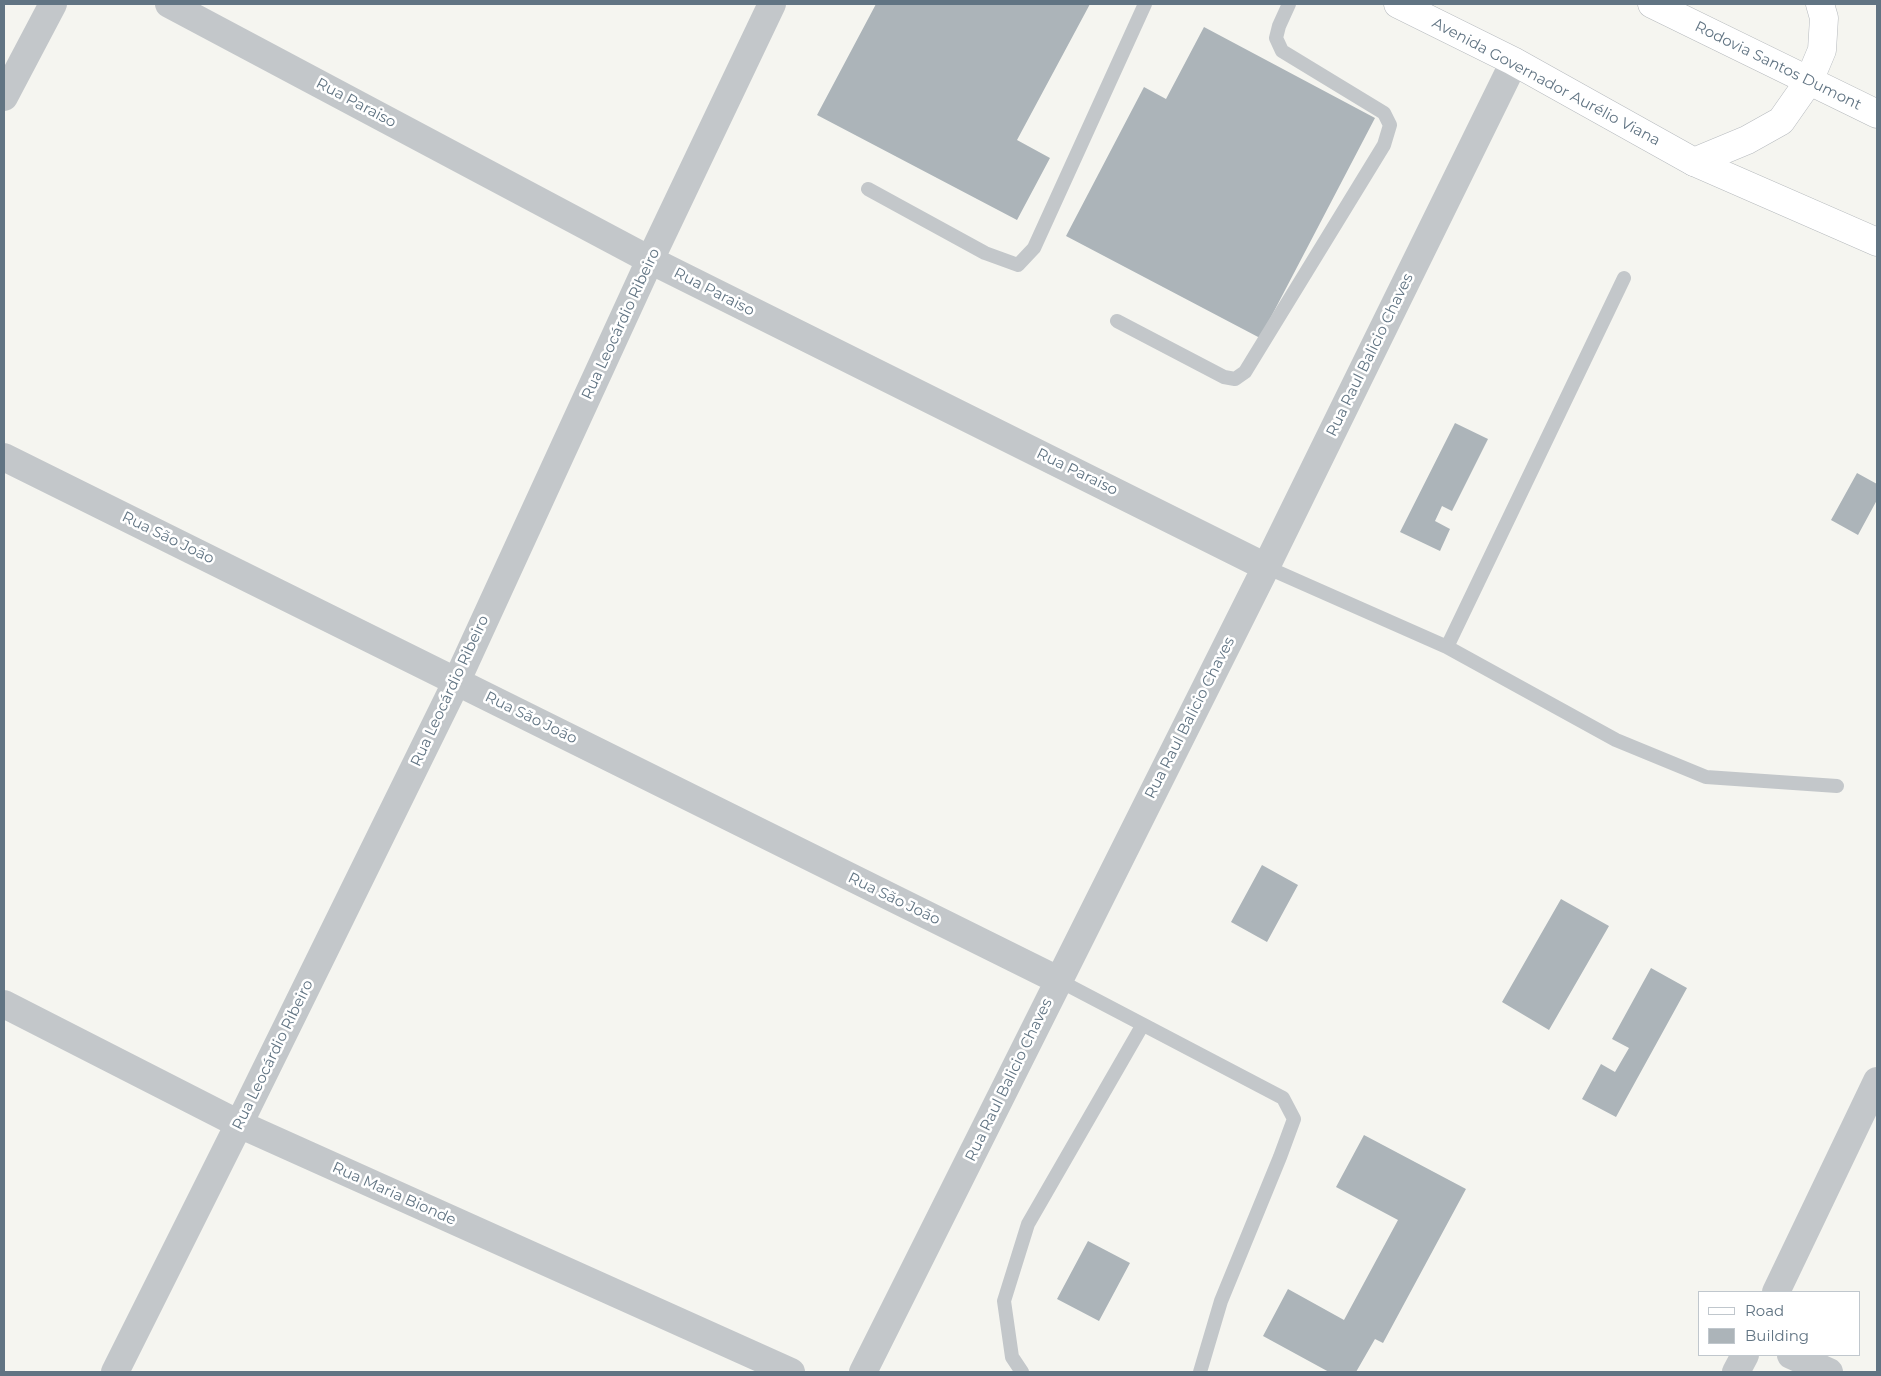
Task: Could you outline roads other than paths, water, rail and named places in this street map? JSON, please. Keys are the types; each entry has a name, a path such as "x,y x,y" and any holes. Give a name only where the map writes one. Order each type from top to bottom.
{"main road":[{"name":"Avenida Governador Aurélio Viana","path":"1398,4 1514,62 1694,162 1877,242"},
{"name":"Rodovia Santos Dumont","path":"1652,4 1877,114"},
{"path":"1694,162 1748,140 1781,121 1809,81 1822,50 1824,18 1820,4"}],"street":[{"path":"4,97 53,4"},
{"name":"Rua Paraiso","path":"168,4 650,260 1266,567"},
{"name":"Rua Leocárdio Ribeiro","path":"115,1372 456,681 650,260 772,4"},
{"name":"Rua Raul Balicio Chaves","path":"863,1372 1266,567 1514,62"},
{"name":"Rua São João","path":"4,457 1058,980"},
{"name":"Rua Maria Bionde","path":"4,1004 239,1124 790,1372"},
{"path":"1776,1291 1877,1081"},
{"path":"1736,1372 1744,1356"},
{"path":"1793,1356 1829,1372"}],"lane":[{"path":"868,189 986,253 1018,265 1034,248 1145,4"},
{"path":"1117,321 1224,377 1235,379 1245,372 1384,144 1390,125 1384,113 1282,51 1276,38 1279,26 1290,4"},
{"path":"1447,647 1624,278"},
{"path":"1266,567 1447,647 1616,740 1706,776 1837,786"},
{"path":"1058,980 1142,1026 1283,1098 1294,1119 1221,1301 1200,1372"},
{"path":"1022,1372 1012,1357 1004,1301 1028,1224 1142,1026"}]}
